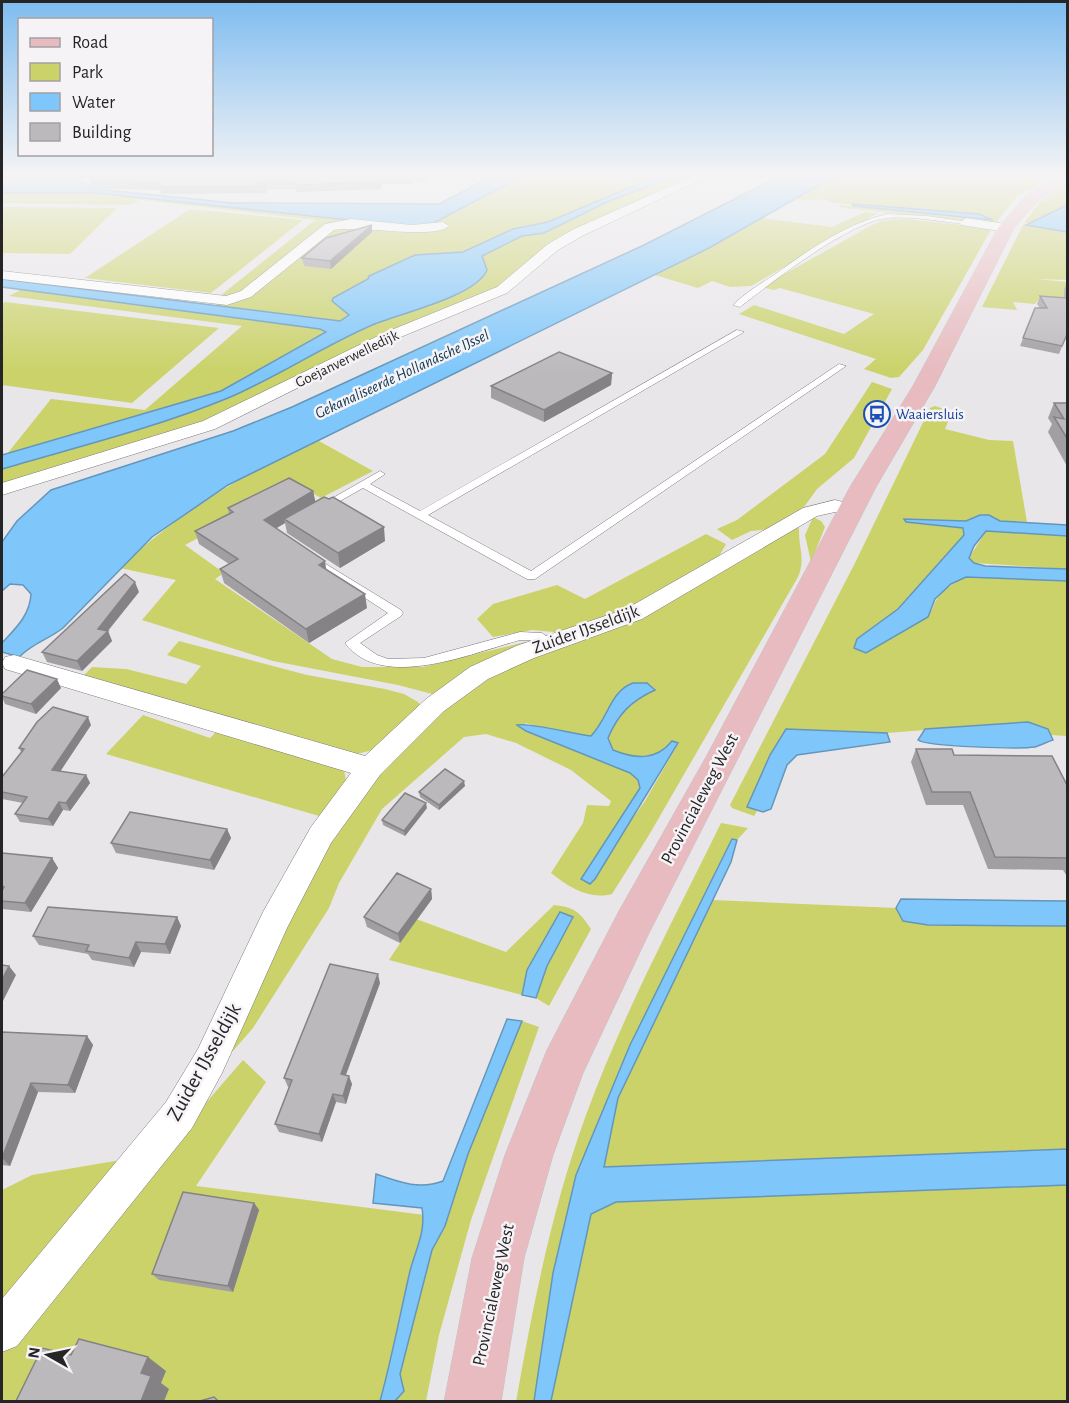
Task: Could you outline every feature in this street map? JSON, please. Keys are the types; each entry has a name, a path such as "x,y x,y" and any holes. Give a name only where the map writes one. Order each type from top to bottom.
{"main road":[{"name":"Provincialeweg West","path":"472,1401 498,1258 529,1155 563,1066 633,924 722,761 851,510 924,386 1000,240"}],"street":[{"path":"2,275 227,301 246,294 313,240"},
{"name":"Goejanverwelledijk","path":"2,489 209,425 314,375 363,348 502,290 553,247 564,240"},
{"name":"Zuider IJsseldijk","path":"2,1331 179,1115 210,1061 274,922 321,835 370,768 435,705 479,673 525,652 634,614 810,512 835,506 851,510"},
{"path":"14,663 370,768"}],"lane":[{"path":"736,304 776,275 833,240"},
{"path":"421,515 740,332"},
{"path":"363,484 531,576 842,366"},
{"path":"314,511 380,474"},
{"path":"301,551 397,613 351,643 372,658 387,663 424,662 520,636 538,636 550,644"}],"green space":[{"path":"2,240 84,240 70,254 2,253"},
{"path":"142,240 277,240 211,293 85,278"},
{"path":"289,240 571,240 488,293 230,414 2,487 2,469 8,453 51,399 145,410 242,326 9,296 22,289 256,321 212,308 226,297 220,296"},
{"path":"719,240 830,240 751,286 730,287 712,281 698,288 655,275"},
{"path":"844,240 985,240 923,350 899,377 891,378 864,369 876,359 739,314 754,305 844,334 874,314 780,288 774,290 761,287"},
{"path":"1015,240 1067,240 1067,280 1036,279 1067,282 1067,302 1038,300 1035,304 1013,302 1017,310 982,307"},
{"path":"5,302 219,328 132,403 2,385 2,304"},
{"path":"872,382 892,389 854,458 817,489 804,507 770,529 751,531 732,540 717,529 737,520 825,454"},
{"path":"935,406 952,412 945,429 989,440 1013,441 1027,522 1000,521 988,515 966,521 905,519 906,522 963,528 964,535 898,609 867,631 932,610 937,599 945,590 966,577 1067,581 1067,736 1051,735 1048,729 1028,722 887,733 787,729 770,755 748,806 757,811 754,816 732,808 730,805 855,563 930,408"},
{"path":"319,441 373,471 321,498 297,485 185,545 224,573 215,579 332,659 362,667 423,667 527,643 436,695 398,685 273,661 142,620 176,580 120,568 189,511 264,467"},
{"path":"813,517 821,521 825,527 811,562 805,535"},
{"path":"793,527 799,528 802,558 798,577 649,835 612,894 587,894 551,873 583,823 587,805 609,806 611,801 571,770 516,743 486,734 464,737 382,809 339,883 329,908 253,1028 233,1051 228,1052 334,829 413,734 479,681 675,598","holes":["633,683 643,695 626,708 614,725 608,738 613,750 640,757 653,755 678,744 645,801 620,836 582,879 640,788 638,780 630,773 526,731 525,723 564,733 591,736 614,699 625,687"]},
{"path":"986,531 1067,536 1067,569 974,563 969,558"},
{"path":"706,534 726,544 714,565 645,603 565,633 532,630 493,637 477,619 493,604 557,585 585,599"},
{"path":"179,641 307,675 404,694 421,706 380,748 357,754 83,676 92,667 126,669 186,684 201,666 167,655"},
{"path":"143,715 210,738 222,726 344,771 346,780 326,818 106,754"},
{"path":"721,823 748,828 737,840 732,839 727,849 630,1045 576,1175 553,1273 534,1401 516,1402 529,1329 553,1221 586,1115 616,1040"},
{"path":"713,900 896,908 903,921 928,925 1067,926 1067,1149 603,1167 618,1098"},
{"path":"554,905 576,911 591,929 549,1006 536,998 547,966 565,932 560,912 527,970 522,995 389,960 416,919 506,952"},
{"path":"522,1021 539,1027 471,1220 439,1335 426,1401 2,1401 2,1344 36,1299 243,1060 266,1082 196,1186 448,1218 468,1154"},
{"path":"127,1159 2,1309 2,1190 32,1175"},
{"path":"1067,1185 1067,1401 551,1402 591,1213 616,1202"}],"water":[{"path":"488,240 513,240 482,256 487,270 480,280 468,288 434,304 370,326 228,398 144,428 2,469 2,455 221,391 326,332 320,329 2,287 2,279 340,321 349,315 332,301 333,298 368,279 369,276 415,255 463,252"},
{"name":"Gekanaliseerde Hollandsche IJssel","path":"653,240 722,240 228,485 152,537 63,628 19,657 2,652 2,643 25,615 31,594 23,585 10,584 2,591 2,542 17,521 51,490 233,431 292,407"},
{"path":"980,515 989,515 1000,521 1067,525 1067,536 986,531 974,546 969,558 974,563 985,566 1067,569 1067,581 966,577 951,584 935,599 928,617 866,653 854,648 857,639 898,609 964,535 963,528 906,522 904,519 966,521"},
{"path":"633,683 647,683 655,690 632,704 616,722 608,738 613,750 629,755 645,756 659,752 672,741 678,743 590,884 581,879 640,788 638,780 630,773 526,731 517,725 591,736 619,692"},
{"path":"1028,722 1048,729 1053,740 1035,747 1012,748 955,746 918,740 925,729"},
{"path":"786,729 887,733 890,742 797,755 787,765 771,809 763,812 747,807 770,755"},
{"path":"732,839 737,840 731,862 618,1098 604,1167 1067,1149 1067,1185 616,1202 591,1214 551,1401 534,1401 553,1273 576,1175 630,1045"},
{"path":"901,899 1067,901 1067,926 928,925 903,921 896,908"},
{"path":"560,912 573,917 547,966 536,998 522,995 527,970"},
{"path":"507,1019 522,1021 468,1154 445,1226 432,1250 400,1374 404,1391 395,1401 380,1401 410,1271 422,1232 423,1217 422,1208 373,1203 376,1174 417,1185 443,1181"}],"building":[{"path":"323,240 354,240 330,261 302,258"},
{"path":"1067,282 1068,332 1062,346 1023,338 1035,308 1047,308 1040,296 1066,298"},
{"path":"559,352 612,373 544,410 491,386"},
{"path":"1054,403 1068,403 1068,440 1054,417 1064,419"},
{"path":"289,478 313,491 264,520 325,561 319,565 365,594 306,629 220,569 238,559 195,531 233,512 228,508"},
{"path":"324,497 329,499 333,497 384,527 338,553 284,519"},
{"path":"125,574 135,582 98,629 108,631 77,661 42,652"},
{"path":"27,670 57,679 31,704 2,696 2,694"},
{"path":"53,707 88,717 52,770 86,775 66,803 59,802 48,819 15,814 27,797 2,792 2,777 24,749 19,748 37,722"},
{"path":"916,749 952,749 954,755 1052,756 1068,787 1068,858 995,857 970,792 932,792"},
{"path":"445,769 464,781 439,805 419,792"},
{"path":"405,793 426,803 404,831 382,820"},
{"path":"130,812 227,829 210,860 111,843"},
{"path":"2,853 52,858 25,903 2,901 4,887 2,886"},
{"path":"397,873 431,889 398,934 364,917"},
{"path":"48,907 177,917 165,944 136,942 129,958 86,951 89,945 33,936"},
{"path":"330,964 378,974 341,1074 349,1076 343,1096 333,1094 319,1134 275,1124 292,1080 284,1078"},
{"path":"2,965 9,966 2,980"},
{"path":"2,1032 87,1036 68,1085 31,1083 2,1158"},
{"path":"183,1192 254,1203 228,1286 152,1274"},
{"path":"79,1339 148,1357 141,1373 151,1376 141,1401 16,1401 42,1348 71,1355"},
{"path":"214,1397 218,1401 200,1401"}],"place":[{"name":"Waaiersluis","path":"877,414"}]}
